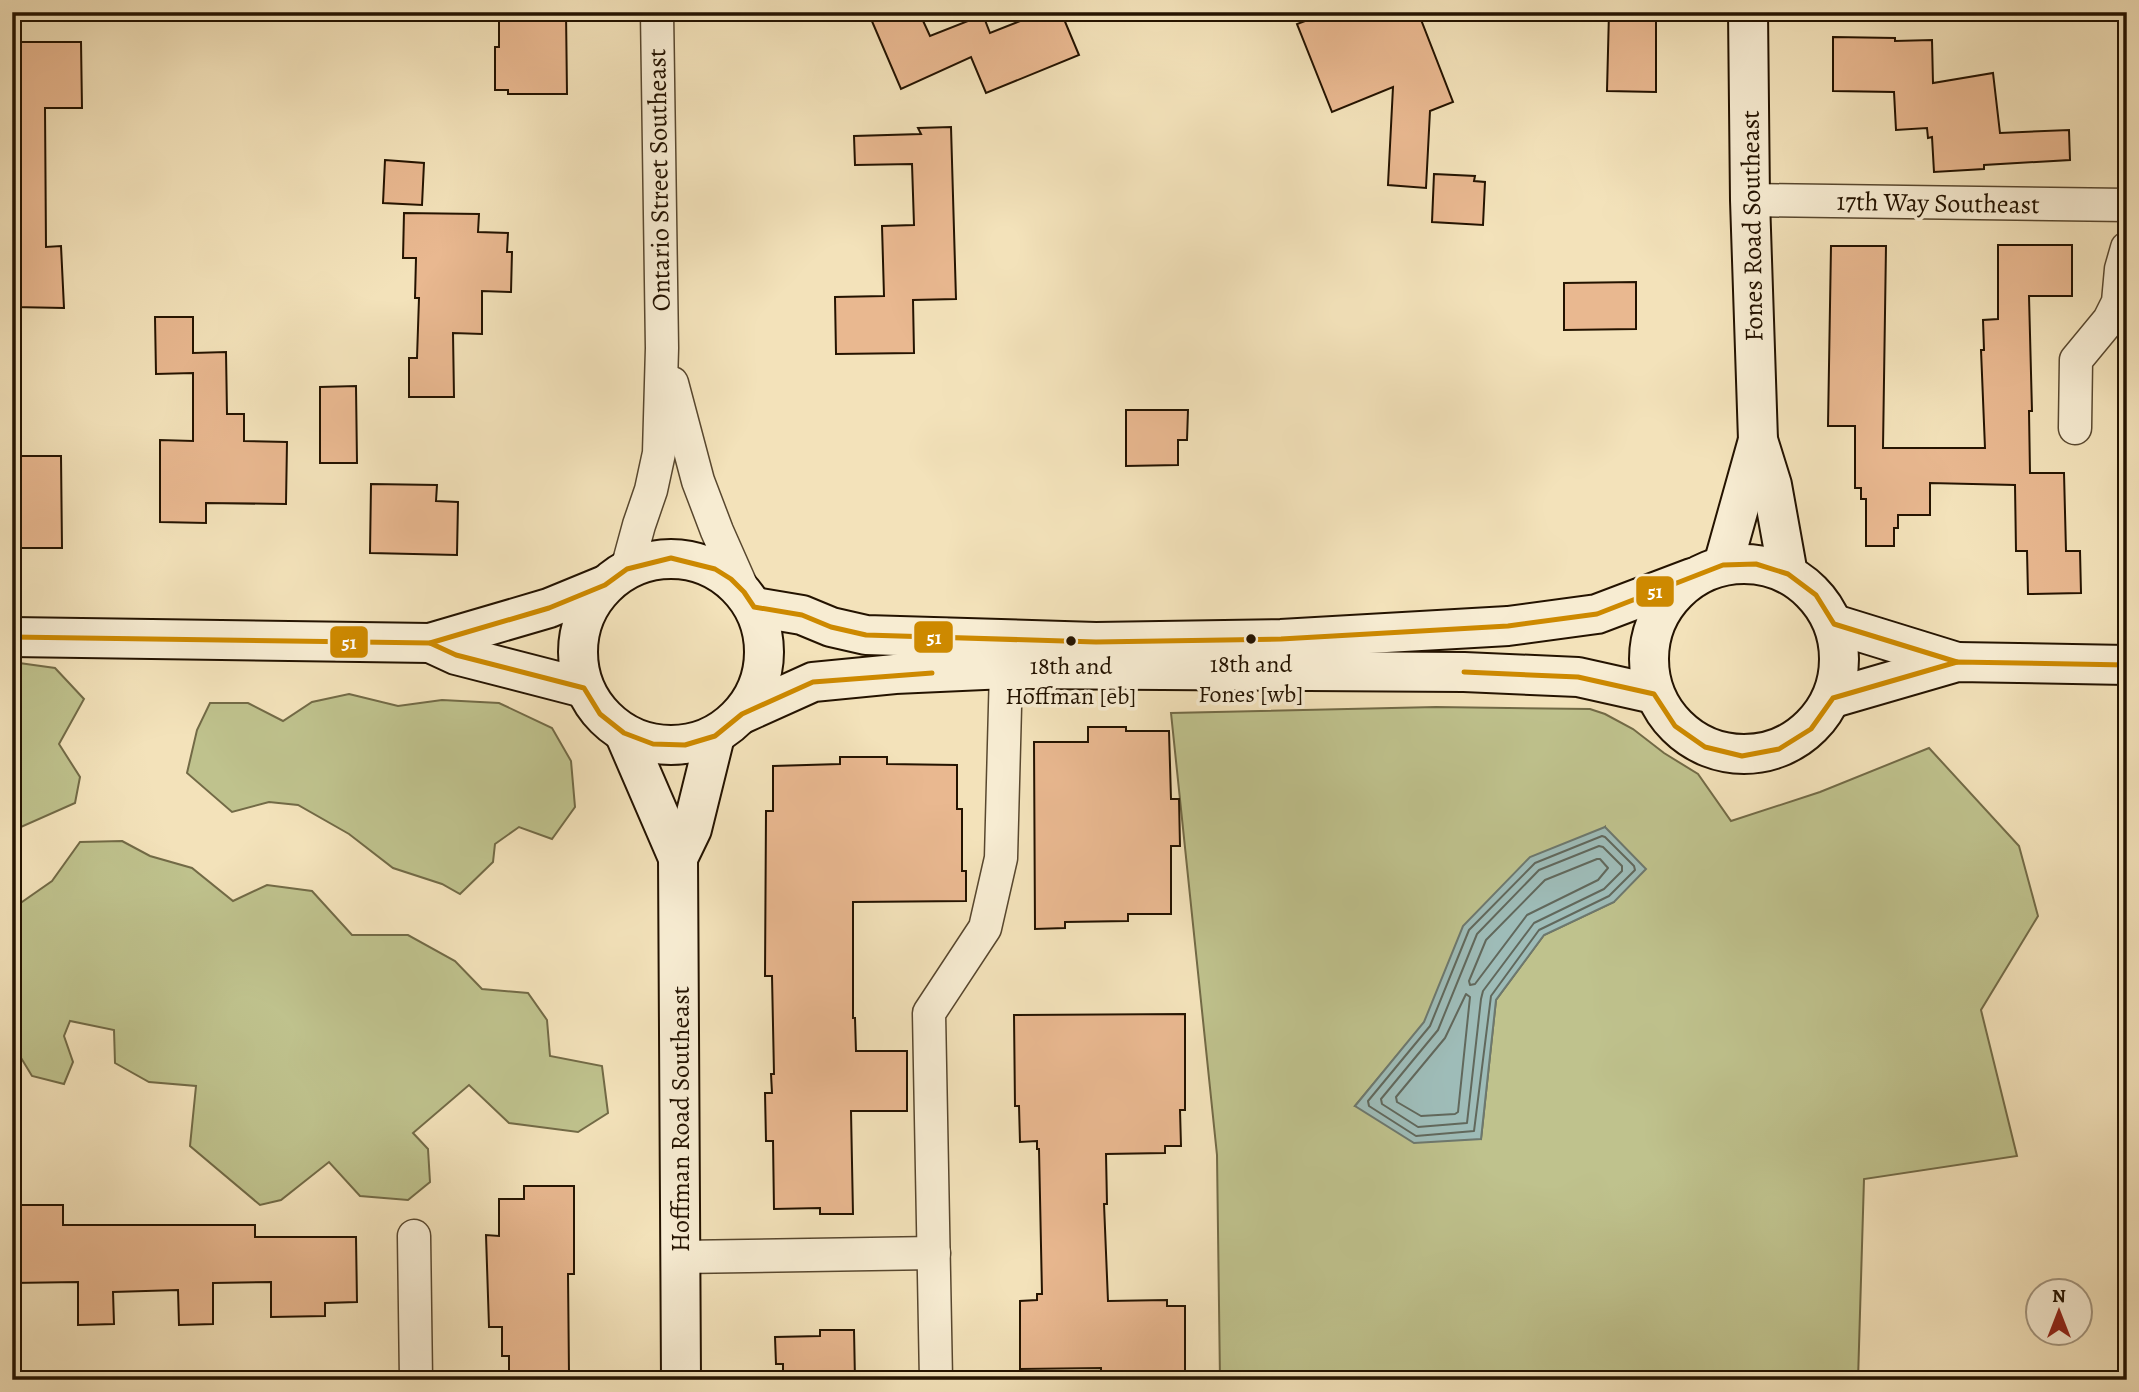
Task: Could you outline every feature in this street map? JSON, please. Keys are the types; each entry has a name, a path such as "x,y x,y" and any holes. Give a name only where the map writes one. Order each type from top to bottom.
{"street":[{"name":"Ontario Street Southeast","path":"616,577 651,491 659,453 662,348 657,12"},
{"name":"Fones Road Southeast","path":"1748,12 1750,200 1758,440 1772,485 1788,573"},
{"name":"17th Way Southeast","path":"1750,200 2127,205"},
{"path":"2075,428 2076,360 2109,320 2118,302 2121,269 2127,248"},
{"name":"Ontario Street Southeast","path":"662,348 698,481 717,531 749,599"},
{"name":"Fones Road Southeast","path":"1707,572 1758,440"},
{"path":"12,637 430,643 549,608 616,577 671,558 715,569 731,579 749,599 764,634 765,663 757,690 728,725"},
{"path":"749,599 866,635 1096,642 1281,639 1508,626 1597,614 1707,572 1756,564 1788,573 1816,595 1834,624 1841,661 1833,698 1811,729 1779,749 1742,756 1705,747 1675,726 1654,694 1648,662 1653,629 1667,601 1707,572"},
{"path":"616,577 589,607 579,632 576,655 584,688 600,714 624,733 653,744 685,745 813,682 895,674 1006,669 1464,672 1578,677 1654,694"},
{"path":"1834,624 1957,662 2127,665"},
{"path":"430,643 456,655 584,688"},
{"path":"1833,698 1957,662"},
{"path":"936,1380 929,1013 985,928 988,917 1001,858 1006,669"},
{"name":"Hoffman Road Southeast","path":"678,858 692,829 728,725"},
{"name":"Hoffman Road Southeast","path":"624,733 678,858 681,1380"},
{"path":"414,1236 416,1380"},
{"path":"681,1257 934,1253"}],"green space":[{"path":"12,662 55,668 84,699 59,744 80,777 75,803 12,831"},
{"path":"349,694 398,706 442,700 499,703 552,728 571,761 575,807 552,839 519,827 495,844 493,862 460,894 442,884 393,868 349,834 298,805 269,802 232,812 187,773 197,730 210,703 248,703 283,721 312,702"},
{"path":"1436,707 1590,709 1633,729 1698,774 1731,821 1820,792 1929,748 2019,846 2038,916 1981,1010 2017,1156 1864,1179 1858,1380 1220,1380 1217,1155 1171,713","holes":["1605,827 1614,902 1544,935 1496,1000 1481,1139 1355,1106 1425,1022"]},
{"path":"122,841 150,856 192,868 233,901 267,885 312,891 352,935 408,935 455,961 482,989 528,993 547,1020 550,1056 602,1066 608,1113 578,1132 509,1123 469,1085 413,1133 428,1149 430,1182 408,1200 360,1196 329,1162 281,1200 260,1205 190,1146 196,1086 149,1082 115,1063 114,1030 70,1021 64,1036 73,1062 64,1084 32,1076 12,1043 12,909 52,881 80,842"}],"water":[{"path":"1605,827 1646,869 1614,902 1544,935 1496,1000 1481,1139 1414,1143 1355,1106 1424,1022 1463,926 1530,857"}],"building":[{"path":"566,12 567,94 508,94 508,90 495,90 495,47 499,47 499,13"},
{"path":"868,12 919,12 930,36 983,15 990,33 1043,12 1061,12 1079,55 986,93 971,57 901,89"},
{"path":"1329,12 1418,12 1453,102 1430,111 1426,188 1388,185 1393,87 1332,112 1297,24"},
{"path":"1609,12 1656,12 1656,92 1607,91"},
{"path":"1833,37 1895,38 1895,41 1932,40 1933,83 1993,73 2000,133 2069,130 2070,160 1984,165 1984,169 1934,172 1932,137 1928,138 1927,128 1896,130 1894,92 1833,91"},
{"path":"12,42 81,42 82,108 45,108 46,247 61,246 64,308 14,307"},
{"path":"951,127 956,299 913,300 914,353 836,354 835,297 884,296 882,226 914,225 912,164 855,165 854,136 921,134 918,128"},
{"path":"385,160 424,163 422,205 383,203"},
{"path":"1434,174 1475,176 1474,181 1485,182 1483,225 1432,222"},
{"path":"404,213 479,214 478,232 508,233 507,252 512,252 511,292 482,291 482,334 453,333 454,397 409,397 409,358 417,358 419,298 415,298 416,258 403,258"},
{"path":"1998,245 2072,245 2072,296 2029,296 2032,411 2029,411 2030,473 2064,473 2066,551 2080,551 2081,593 2028,594 2027,551 2016,551 2015,485 1930,483 1930,515 1898,515 1898,528 1894,528 1894,546 1866,546 1866,499 1861,499 1861,488 1855,488 1855,426 1828,426 1831,246 1886,246 1883,448 1985,448 1981,350 1984,350 1983,320 1998,319"},
{"path":"1636,282 1636,329 1564,330 1564,283"},
{"path":"155,317 193,317 193,353 226,352 227,414 244,414 244,441 287,442 286,504 206,503 206,523 160,522 160,440 193,441 193,373 156,374"},
{"path":"356,386 357,463 320,463 320,387"},
{"path":"1126,410 1188,410 1187,440 1178,440 1178,465 1126,466"},
{"path":"12,456 61,456 62,548 12,548"},
{"path":"371,484 437,485 436,501 458,502 457,555 370,553"},
{"path":"1088,727 1126,727 1126,731 1169,731 1171,799 1179,799 1180,846 1171,846 1171,914 1128,914 1128,921 1065,922 1065,928 1035,929 1034,742 1088,742"},
{"path":"840,757 887,757 887,764 957,765 957,809 962,809 962,871 966,871 966,901 853,902 853,1018 856,1051 907,1051 907,1111 851,1111 853,1214 820,1214 820,1208 774,1209 773,1141 766,1141 765,1093 772,1093 771,1074 774,1074 772,976 765,976 766,811 773,811 773,766 840,764"},
{"path":"1185,1014 1185,1110 1180,1110 1181,1146 1165,1146 1165,1153 1106,1154 1107,1204 1104,1204 1108,1301 1167,1300 1167,1306 1185,1306 1185,1374 1101,1374 1101,1368 1020,1369 1020,1301 1037,1300 1037,1294 1042,1294 1039,1149 1037,1141 1020,1142 1019,1106 1015,1106 1014,1015"},
{"path":"524,1186 574,1186 574,1274 568,1274 569,1373 509,1373 509,1356 502,1356 502,1327 489,1327 486,1235 499,1236 499,1199 524,1199"},
{"path":"12,1205 63,1205 63,1225 255,1225 255,1237 356,1237 357,1302 325,1303 325,1316 271,1317 271,1282 213,1283 213,1324 179,1325 178,1290 113,1292 114,1324 78,1325 78,1282 12,1283"},
{"path":"820,1330 854,1330 855,1380 783,1380 783,1364 776,1364 775,1337 820,1336"}],"transit line":[{"name":"51","path":"12,637 430,643 549,608 605,585 627,569 671,558 715,569 731,579 754,607 802,615 831,627 866,635 1096,642 1281,639 1508,626 1597,614 1723,565 1756,564 1788,574 1816,595 1834,624 1957,662"},
{"name":"51","path":"430,643 456,655 584,688 600,714 624,733 653,744 685,745 715,736 742,714 813,682 932,673"},
{"name":"51","path":"1464,672 1578,677 1654,694 1675,726 1705,747 1742,756 1779,749 1811,729 1833,698 1957,662 2127,665"}],"place":[{"name":"18th and Fones [wb]","path":"1251,639"},
{"name":"18th and Hoffman [eb]","path":"1071,641"}]}
